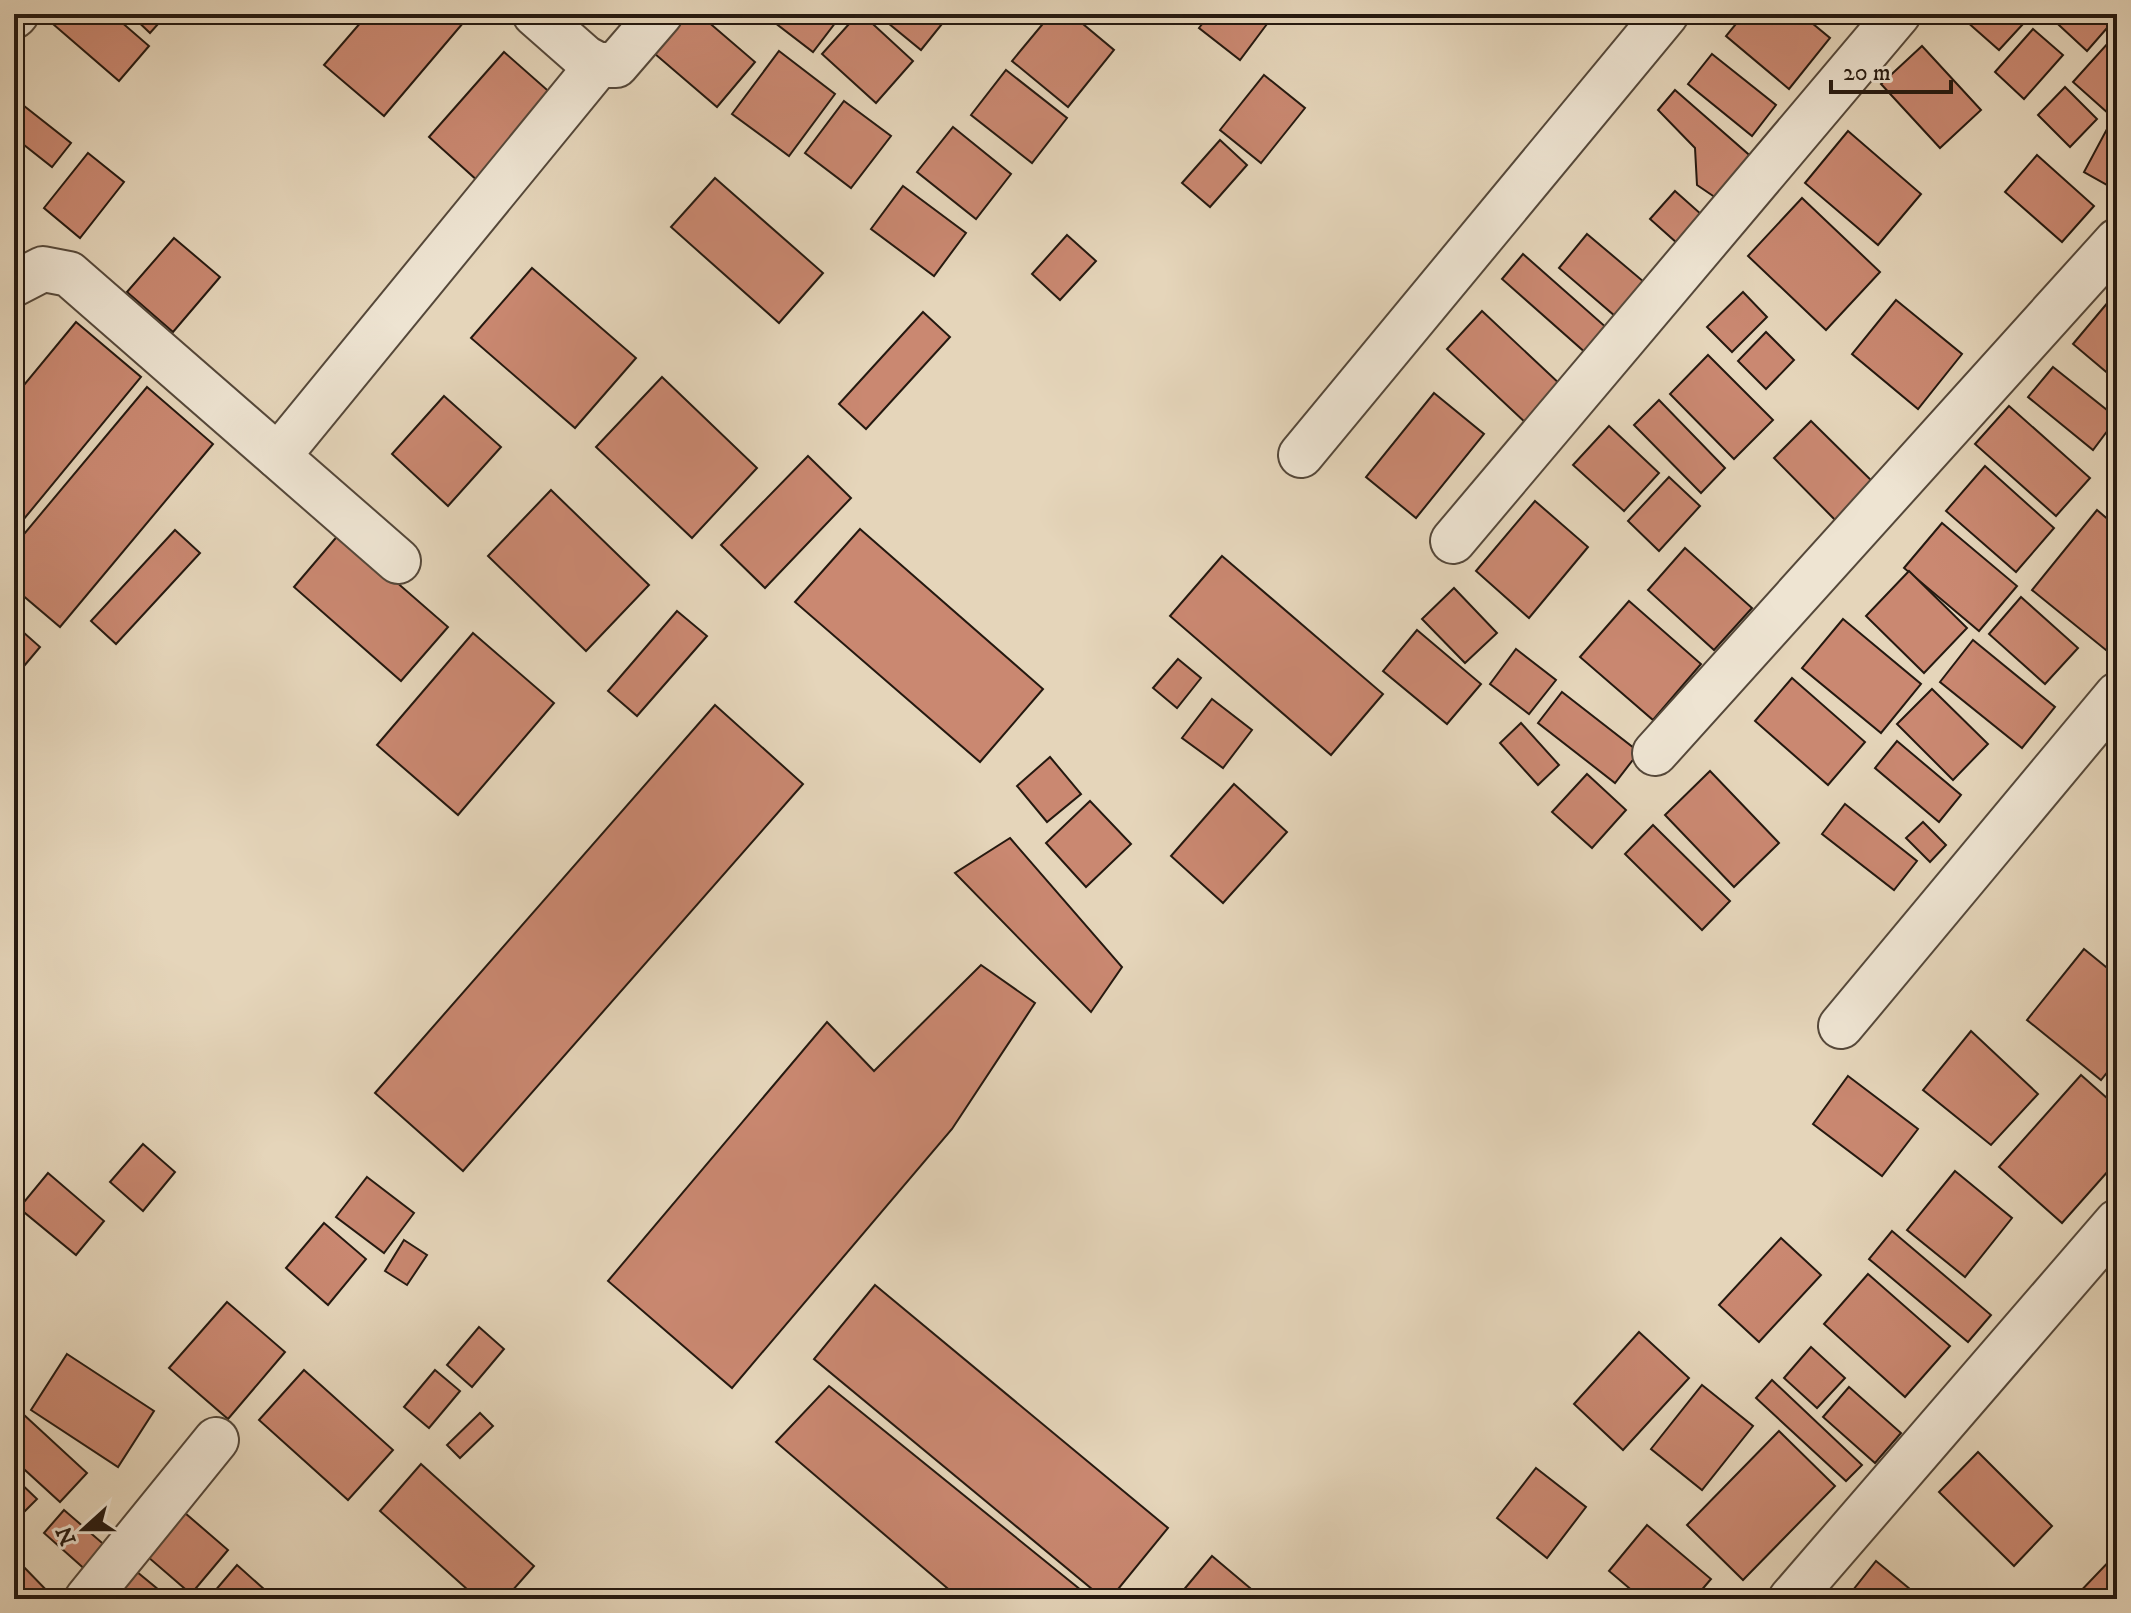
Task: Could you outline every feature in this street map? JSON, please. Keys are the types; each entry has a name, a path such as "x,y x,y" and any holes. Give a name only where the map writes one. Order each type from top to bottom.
{"street":[{"path":"535,14 585,58 598,65 616,65 660,14"},
{"path":"1301,455 1666,14"},
{"path":"1453,541 1898,14"},
{"path":"278,456 598,65"},
{"path":"1655,753 2117,241"},
{"path":"14,284 43,269 69,274 398,561"},
{"path":"1841,1026 2117,695"},
{"path":"1791,1599 2117,1222"},
{"path":"87,1599 216,1440"}],"building":[{"path":"50,14 112,14 149,46 119,81 46,18"},
{"path":"130,14 167,14 150,33"},
{"path":"368,14 469,16 384,116 324,65"},
{"path":"689,14 699,14 755,62 717,107 655,54"},
{"path":"774,14 842,14 813,52 770,19"},
{"path":"858,14 862,14 913,61 876,103 822,54"},
{"path":"877,14 950,14 921,50"},
{"path":"1051,14 1071,14 1114,50 1068,107 1012,61"},
{"path":"1210,14 1254,14 1267,24 1240,60 1199,28"},
{"path":"1744,14 1801,14 1830,38 1789,89 1726,36"},
{"path":"1973,14 2011,14 2023,24 1999,50 1966,21"},
{"path":"2047,14 2107,14 2114,20 2087,51"},
{"path":"2033,29 2063,55 2024,99 1995,72"},
{"path":"2117,33 2117,104 2109,114 2073,82"},
{"path":"1922,46 1981,110 1940,148 1881,84"},
{"path":"779,51 835,94 789,156 732,114"},
{"path":"504,52 554,96 479,182 429,137"},
{"path":"1712,54 1776,105 1752,136 1688,84"},
{"path":"1006,70 1067,118 1032,163 971,115"},
{"path":"1264,75 1305,108 1261,163 1220,130"},
{"path":"2065,87 2097,119 2070,147 2038,115"},
{"path":"1675,90 1755,160 1722,202 1697,185 1695,148 1658,110"},
{"path":"14,98 71,143 52,167 14,137"},
{"path":"844,101 891,136 851,188 805,153"},
{"path":"953,127 1011,174 976,219 917,172"},
{"path":"2107,129 2117,134 2117,170 2109,186 2084,172"},
{"path":"1848,131 1921,194 1878,245 1805,183"},
{"path":"1220,140 1247,165 1210,207 1182,183"},
{"path":"88,153 124,182 80,238 44,208"},
{"path":"2037,155 2094,206 2062,242 2005,192"},
{"path":"715,178 823,273 779,323 671,227"},
{"path":"903,186 966,233 934,276 871,229"},
{"path":"1675,191 1702,215 1677,243 1650,219"},
{"path":"1802,198 1880,272 1826,330 1748,256"},
{"path":"1587,234 1644,282 1615,316 1559,268"},
{"path":"1067,235 1096,261 1060,300 1032,274"},
{"path":"174,238 220,277 173,332 127,292"},
{"path":"1523,254 1608,329 1587,354 1502,279"},
{"path":"532,268 636,358 575,428 471,338"},
{"path":"1743,292 1767,317 1732,352 1707,327"},
{"path":"2114,295 2117,298 2117,381 2073,344"},
{"path":"1896,300 1962,354 1918,409 1852,354"},
{"path":"1482,311 1562,386 1527,424 1447,349"},
{"path":"923,312 950,337 866,429 839,404"},
{"path":"76,322 141,377 14,531 14,397"},
{"path":"1766,332 1794,360 1766,389 1738,361"},
{"path":"1708,355 1773,420 1734,459 1670,394"},
{"path":"2053,367 2117,418 2093,450 2028,397"},
{"path":"662,377 757,468 692,538 596,447"},
{"path":"147,387 213,444 60,627 14,588 14,546"},
{"path":"1434,393 1484,434 1416,518 1366,477"},
{"path":"444,396 501,447 448,506 392,454"},
{"path":"1659,400 1725,468 1701,493 1634,425"},
{"path":"2009,406 2090,478 2056,516 1975,444"},
{"path":"1811,421 1881,490 1843,528 1774,458"},
{"path":"1609,426 1659,473 1624,511 1573,465"},
{"path":"808,456 851,498 765,588 721,545"},
{"path":"1985,466 2054,528 2016,572 1946,511"},
{"path":"1669,477 1700,506 1659,551 1628,521"},
{"path":"551,490 649,585 586,651 488,556"},
{"path":"1535,501 1588,547 1529,618 1476,571"},
{"path":"2097,510 2117,527 2117,659 2032,590"},
{"path":"1942,523 2017,586 1979,631 1904,568"},
{"path":"860,529 1043,689 980,762 795,602"},
{"path":"175,530 200,553 116,644 91,621"},
{"path":"340,533 448,627 401,681 294,587"},
{"path":"1685,548 1752,608 1714,650 1648,590"},
{"path":"1222,556 1383,694 1331,755 1170,616"},
{"path":"1909,571 1967,628 1924,673 1866,616"},
{"path":"1454,588 1497,633 1465,663 1422,619"},
{"path":"2021,597 2078,648 2045,684 1989,634"},
{"path":"1629,601 1701,664 1653,720 1580,657"},
{"path":"677,611 707,636 637,716 608,691"},
{"path":"1843,619 1921,684 1881,733 1802,668"},
{"path":"14,624 40,647 14,678"},
{"path":"1417,630 1481,684 1447,724 1383,671"},
{"path":"473,633 554,703 458,815 377,745"},
{"path":"1973,640 2055,707 2022,748 1940,682"},
{"path":"1516,649 1556,680 1529,714 1490,684"},
{"path":"1178,659 1201,678 1177,708 1153,688"},
{"path":"1792,678 1865,742 1828,785 1755,721"},
{"path":"1932,689 1988,744 1953,780 1897,724"},
{"path":"1562,692 1639,752 1615,783 1538,723"},
{"path":"1212,699 1252,730 1223,768 1182,738"},
{"path":"715,705 803,784 463,1171 375,1093"},
{"path":"1521,723 1559,765 1538,785 1500,743"},
{"path":"1897,741 1961,795 1939,822 1875,768"},
{"path":"1050,757 1081,794 1047,822 1017,786"},
{"path":"1710,771 1779,843 1734,887 1665,815"},
{"path":"1587,774 1626,810 1592,848 1552,812"},
{"path":"1234,784 1287,832 1223,903 1171,856"},
{"path":"1090,801 1131,844 1086,887 1046,843"},
{"path":"1845,804 1917,861 1894,890 1822,834"},
{"path":"1923,822 1946,845 1930,862 1906,838"},
{"path":"1653,825 1730,901 1702,930 1625,854"},
{"path":"1010,838 1122,967 1091,1012 955,873"},
{"path":"2084,949 2117,976 2117,1060 2101,1080 2027,1020"},
{"path":"981,965 1035,1003 952,1129 732,1388 608,1281 827,1022 874,1071"},
{"path":"1971,1031 2038,1094 1991,1145 1923,1090"},
{"path":"2081,1075 2117,1107 2117,1161 2062,1223 1999,1167"},
{"path":"1848,1076 1918,1129 1882,1176 1813,1124"},
{"path":"143,1144 175,1172 143,1211 110,1182"},
{"path":"1955,1171 2012,1218 1965,1277 1907,1230"},
{"path":"48,1173 104,1221 76,1255 19,1208"},
{"path":"367,1177 414,1213 384,1253 336,1217"},
{"path":"324,1223 366,1259 328,1305 286,1268"},
{"path":"1892,1231 1991,1315 1968,1342 1869,1259"},
{"path":"1781,1238 1821,1275 1759,1342 1719,1305"},
{"path":"404,1240 427,1255 407,1285 385,1271"},
{"path":"1868,1274 1950,1346 1905,1397 1824,1324"},
{"path":"875,1285 1168,1528 1110,1599 1104,1599 814,1359"},
{"path":"227,1302 285,1352 228,1419 169,1368"},
{"path":"479,1327 504,1349 472,1387 447,1365"},
{"path":"1639,1332 1689,1378 1623,1450 1574,1404"},
{"path":"1811,1347 1845,1378 1817,1408 1784,1378"},
{"path":"67,1354 154,1411 118,1467 31,1410"},
{"path":"304,1370 393,1450 348,1500 259,1420"},
{"path":"435,1370 460,1391 429,1428 404,1407"},
{"path":"1772,1380 1862,1465 1846,1481 1756,1398"},
{"path":"1702,1385 1753,1426 1702,1490 1651,1449"},
{"path":"829,1386 1092,1599 960,1599 776,1442"},
{"path":"1849,1387 1901,1433 1875,1463 1823,1417"},
{"path":"480,1413 493,1426 460,1458 447,1445"},
{"path":"23,1414 87,1473 60,1502 14,1460 14,1424"},
{"path":"1779,1431 1835,1486 1743,1580 1687,1525"},
{"path":"1978,1452 2052,1526 2014,1566 1939,1492"},
{"path":"421,1464 534,1566 505,1599 478,1599 380,1511"},
{"path":"1536,1468 1586,1507 1547,1558 1497,1518"},
{"path":"14,1477 37,1499 14,1522"},
{"path":"64,1510 108,1548 88,1572 44,1533"},
{"path":"185,1513 228,1550 191,1594 148,1557"},
{"path":"1647,1525 1711,1579 1694,1599 1642,1599 1609,1571"},
{"path":"2117,1553 2117,1599 2075,1599 2074,1598"},
{"path":"1212,1556 1263,1599 1176,1599"},
{"path":"18,1561 55,1599 14,1597 14,1565"},
{"path":"1876,1561 1922,1599 1846,1599"},
{"path":"237,1565 275,1599 208,1599"},
{"path":"131,1567 165,1595 162,1599 105,1599"}]}
